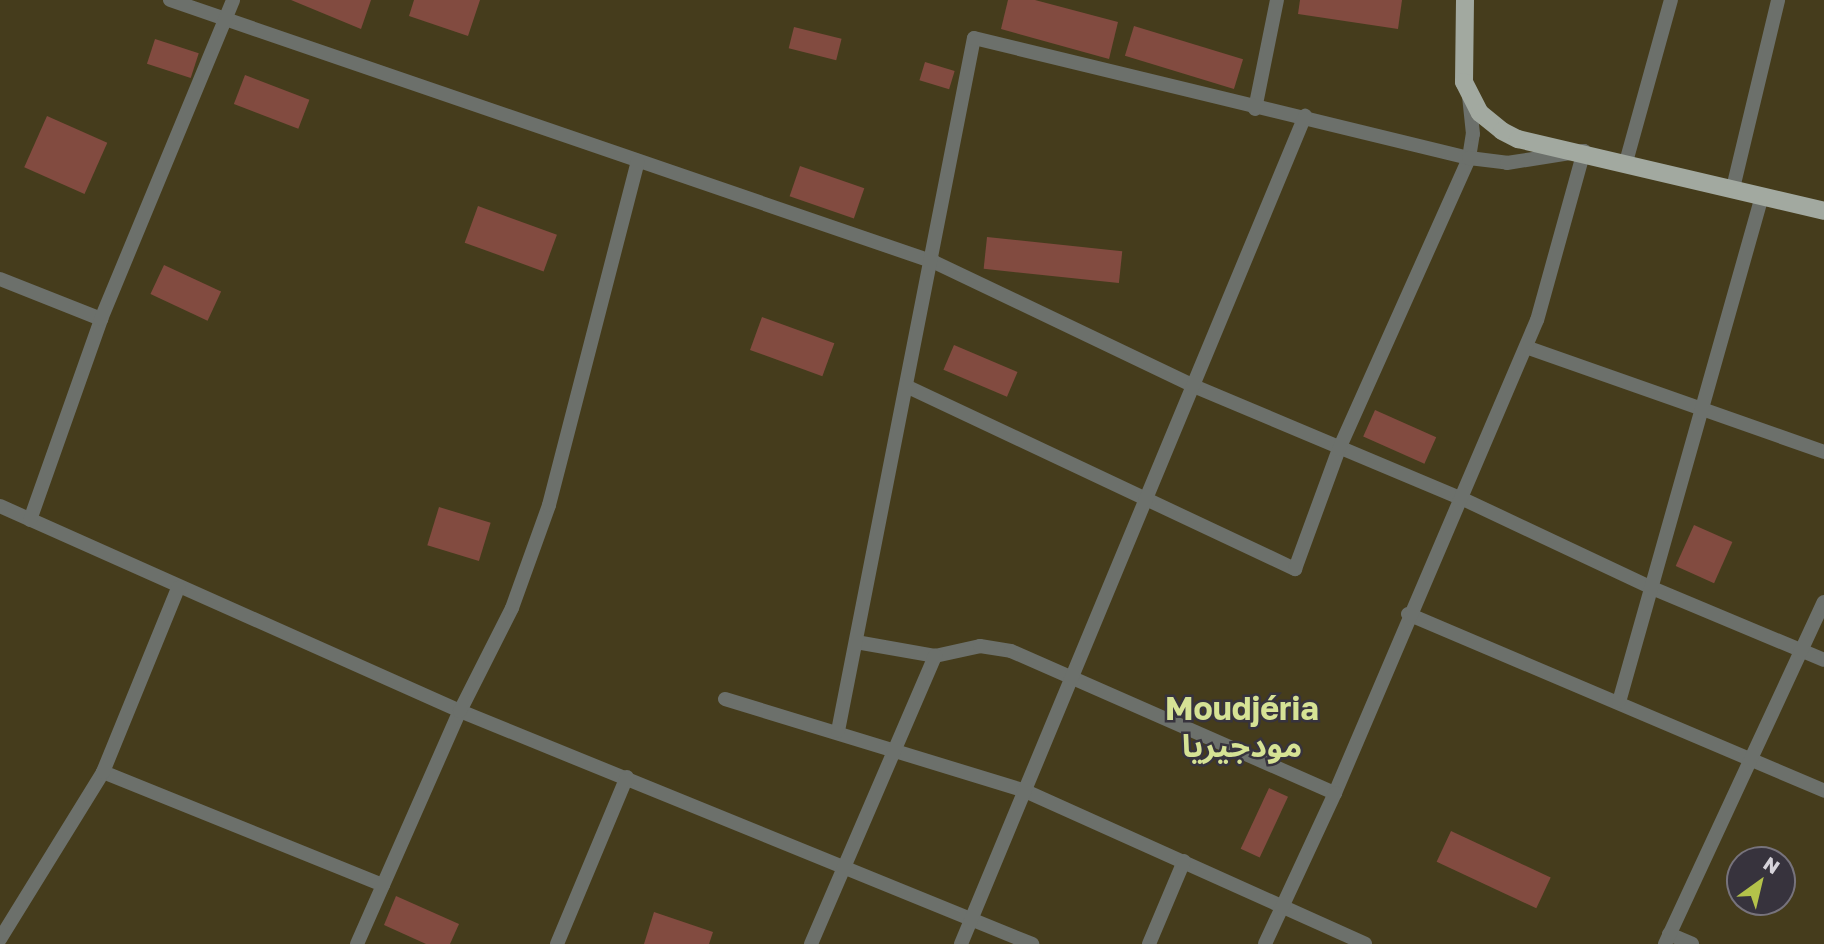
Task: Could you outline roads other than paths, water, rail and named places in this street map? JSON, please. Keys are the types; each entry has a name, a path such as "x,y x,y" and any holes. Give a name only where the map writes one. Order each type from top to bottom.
{"main road":[{"path":"1465,0 1461,57 1469,97 1492,124 1518,139 1584,151 1824,211"}],"street":[{"path":"170,0 934,262 1196,387 1463,499 1652,587 1824,660"},
{"path":"30,520 101,319 233,0"},
{"path":"1255,109 1277,0"},
{"path":"1626,162 1671,0"},
{"path":"1733,188 1778,0"},
{"path":"838,731 934,262 974,38 1255,109 1305,116 1469,158 1507,163 1584,151 1526,347 1463,499 1408,614 1335,793 1280,903 1265,944"},
{"path":"908,387 1294,569 1339,449 1469,158 1473,134 1469,97"},
{"path":"961,944 1023,790 1196,387 1305,116"},
{"path":"357,944 460,711 512,608 549,505 638,162"},
{"path":"1619,702 1762,195"},
{"path":"0,279 101,319"},
{"path":"1526,347 1701,411 1824,452"},
{"path":"0,506 178,588 460,711 843,863 1032,944"},
{"path":"0,939 103,772 178,588"},
{"path":"1692,944 1667,939 1824,602"},
{"path":"1408,614 1824,791"},
{"path":"856,642 935,656 979,646 1011,651 1074,676 1335,793"},
{"path":"811,944 843,863 935,656"},
{"path":"725,699 838,731 1023,790 1280,903 1365,944"},
{"path":"103,772 383,885"},
{"path":"557,944 627,777"},
{"path":"1149,944 1184,861"}],"district":[{"name":"Moudjéria مودجيريا","path":"1242,728"}]}
